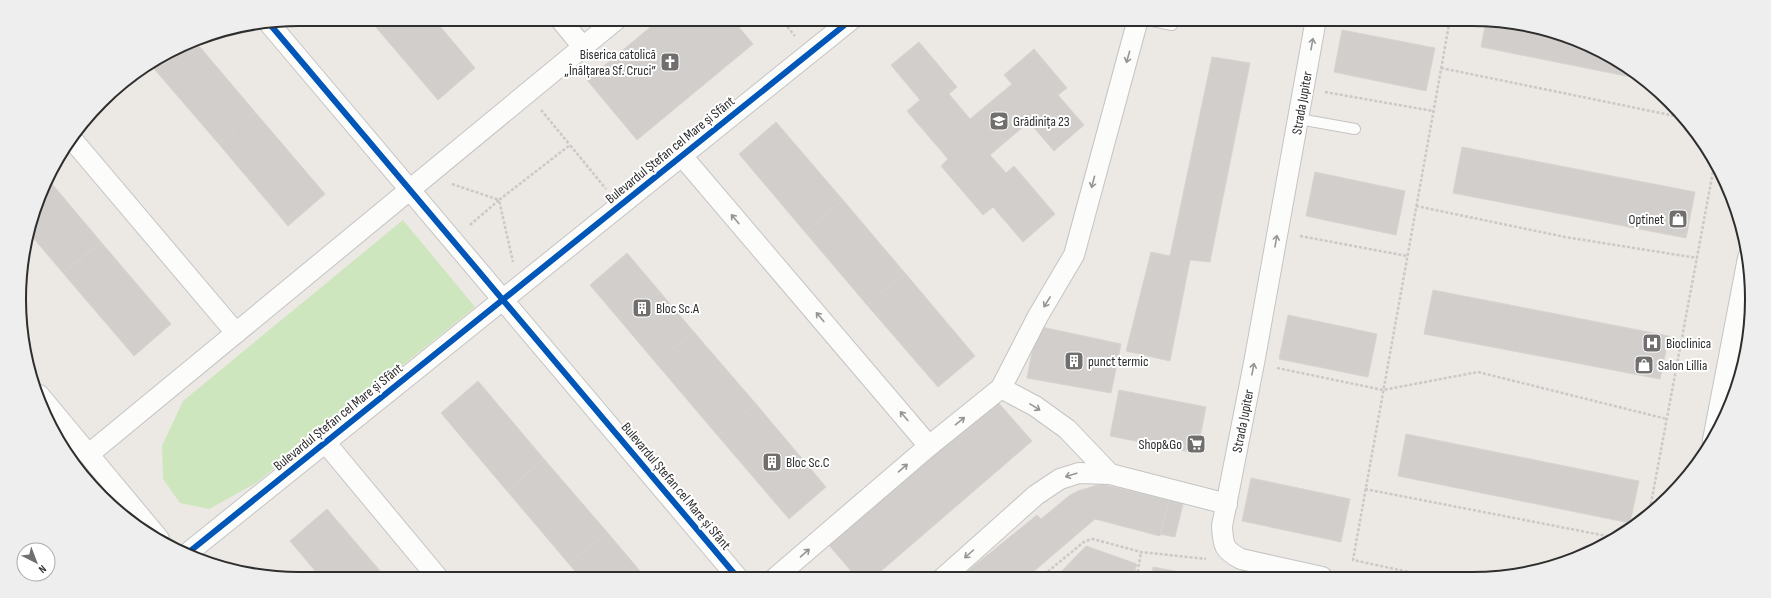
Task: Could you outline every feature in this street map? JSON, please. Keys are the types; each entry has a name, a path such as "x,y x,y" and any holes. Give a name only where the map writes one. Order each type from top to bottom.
{"street":[{"path":"566,26 583,47"},
{"path":"89,454 608,26"},
{"name":"Bulevardul Ștefan cel Mare și Sfânt","path":"191,549 843,26"},
{"path":"782,572 929,446 1001,388 1038,316 1074,256 1136,26"},
{"name":"Strada Jupiter","path":"1229,553 1222,543 1222,532 1299,119 1315,26"},
{"name":"Bulevardul Ștefan cel Mare și Sfânt","path":"273,27 733,572"},
{"path":"75,143 236,333"},
{"name":"Bulevardul Ștefan cel Mare și Sfânt","path":"682,156 929,446"},
{"path":"1719,416 1744,283"},
{"path":"1001,388 1035,406 1067,430 1110,474"},
{"path":"48,406 150,528"},
{"name":"Bulevardul Ștefan cel Mare și Sfânt","path":"325,442 433,572"},
{"path":"950,572 1036,495 1060,479 1078,473 1110,474 1227,504"},
{"path":"1229,553 1241,559 1300,572"}],"lane":[{"path":"1299,119 1355,129"}],"path":[{"path":"1409,572 1353,560 1449,26"},
{"path":"1441,68 1674,116"},
{"path":"1304,88 1433,111"},
{"path":"527,93 620,206"},
{"path":"453,241 498,200 570,145"},
{"path":"1652,504 1713,171"},
{"path":"428,175 498,200"},
{"path":"498,200 514,267 526,282"},
{"path":"1416,206 1565,237 1697,258"},
{"path":"1278,232 1407,256"},
{"path":"1254,363 1383,390 1478,372 1667,419"},
{"path":"1365,489 1606,536"},
{"path":"1047,572 1085,541 1094,539 1142,552 1203,560 1229,553"},
{"path":"1138,572 1142,552"}],"green space":[{"path":"403,220 475,307 256,483 209,509 180,503 163,479 162,446 183,401"}],"building":[{"path":"375,26 440,26 475,68 438,100"},
{"name":"Biserica catolică „Înălțarea Sf. Cruci”","path":"652,26 738,26 753,44 637,140 587,80"},
{"path":"1485,27 1525,31 1560,40 1593,54 1631,77 1481,47"},
{"path":"1342,30 1435,48 1426,91 1334,72"},
{"path":"919,42 957,87 949,94 970,119 1012,84 1004,75 1034,49 1067,88 1058,95 1084,125 1054,151 1029,122 990,155 1006,173 1014,166 1055,214 1023,242 993,207 983,215 941,166 948,159 907,111 920,100 891,65"},
{"path":"199,45 255,112 218,143 156,71 174,56"},
{"path":"1212,57 1250,63 1210,262 1190,260 1170,361 1126,351 1151,252 1170,256"},
{"path":"171,58 156,71 154,68"},
{"path":"255,112 325,194 288,226 218,143"},
{"path":"776,122 843,200 805,232 739,154"},
{"path":"1462,147 1695,192 1686,238 1453,193"},
{"path":"1315,172 1405,191 1396,235 1306,216"},
{"path":"52,184 101,242 63,273 33,237 40,211"},
{"path":"843,200 905,273 867,305 805,232"},
{"path":"101,242 171,324 134,356 63,273"},
{"name":"Bloc Sc.A","path":"627,253 694,332 656,363 590,285"},
{"path":"905,273 975,356 938,387 867,305"},
{"path":"1433,290 1669,336 1660,379 1424,334"},
{"path":"1288,315 1377,334 1368,377 1279,359"},
{"name":"punct termic","path":"1037,326 1121,344 1111,393 1027,378"},
{"path":"694,332 756,404 718,436 656,363"},
{"path":"478,381 544,459 507,491 441,413"},
{"path":"1119,390 1206,407 1197,453 1110,436"},
{"path":"996,400 1032,441 880,572 852,572 828,544"},
{"name":"Bloc Sc.C","path":"756,404 826,487 789,519 718,436"},
{"path":"1406,434 1639,481 1630,521 1629,523 1398,476"},
{"path":"544,459 607,532 569,564 507,491"},
{"path":"1251,478 1350,499 1341,542 1242,521"},
{"path":"1101,484 1169,500 1160,536 1095,519 1033,572 966,572 1037,515 1041,519 1070,495"},
{"path":"1169,500 1183,504 1175,537 1160,534"},
{"path":"327,509 381,572 316,572 290,541"},
{"path":"607,532 641,572 576,572 569,564"},
{"path":"1086,546 1137,564 1135,572 1061,572"},
{"path":"1153,567 1180,572 1152,572"}],"cycle path":[{"path":"192,550 843,26"},
{"path":"273,27 733,572"}],"place":[{"name":"Biserica catolică „Înălțarea Sf. Cruci”","path":"670,62"},
{"name":"Grădinița 23","path":"999,121"},
{"name":"Optinet","path":"1678,219"},
{"name":"Bloc Sc.A","path":"642,308"},
{"name":"Bioclinica","path":"1652,343"},
{"name":"punct termic","path":"1074,361"},
{"name":"Salon Lillia","path":"1644,365"},
{"name":"Shop&Go","path":"1196,444"},
{"name":"Bloc Sc.C","path":"772,462"}]}
